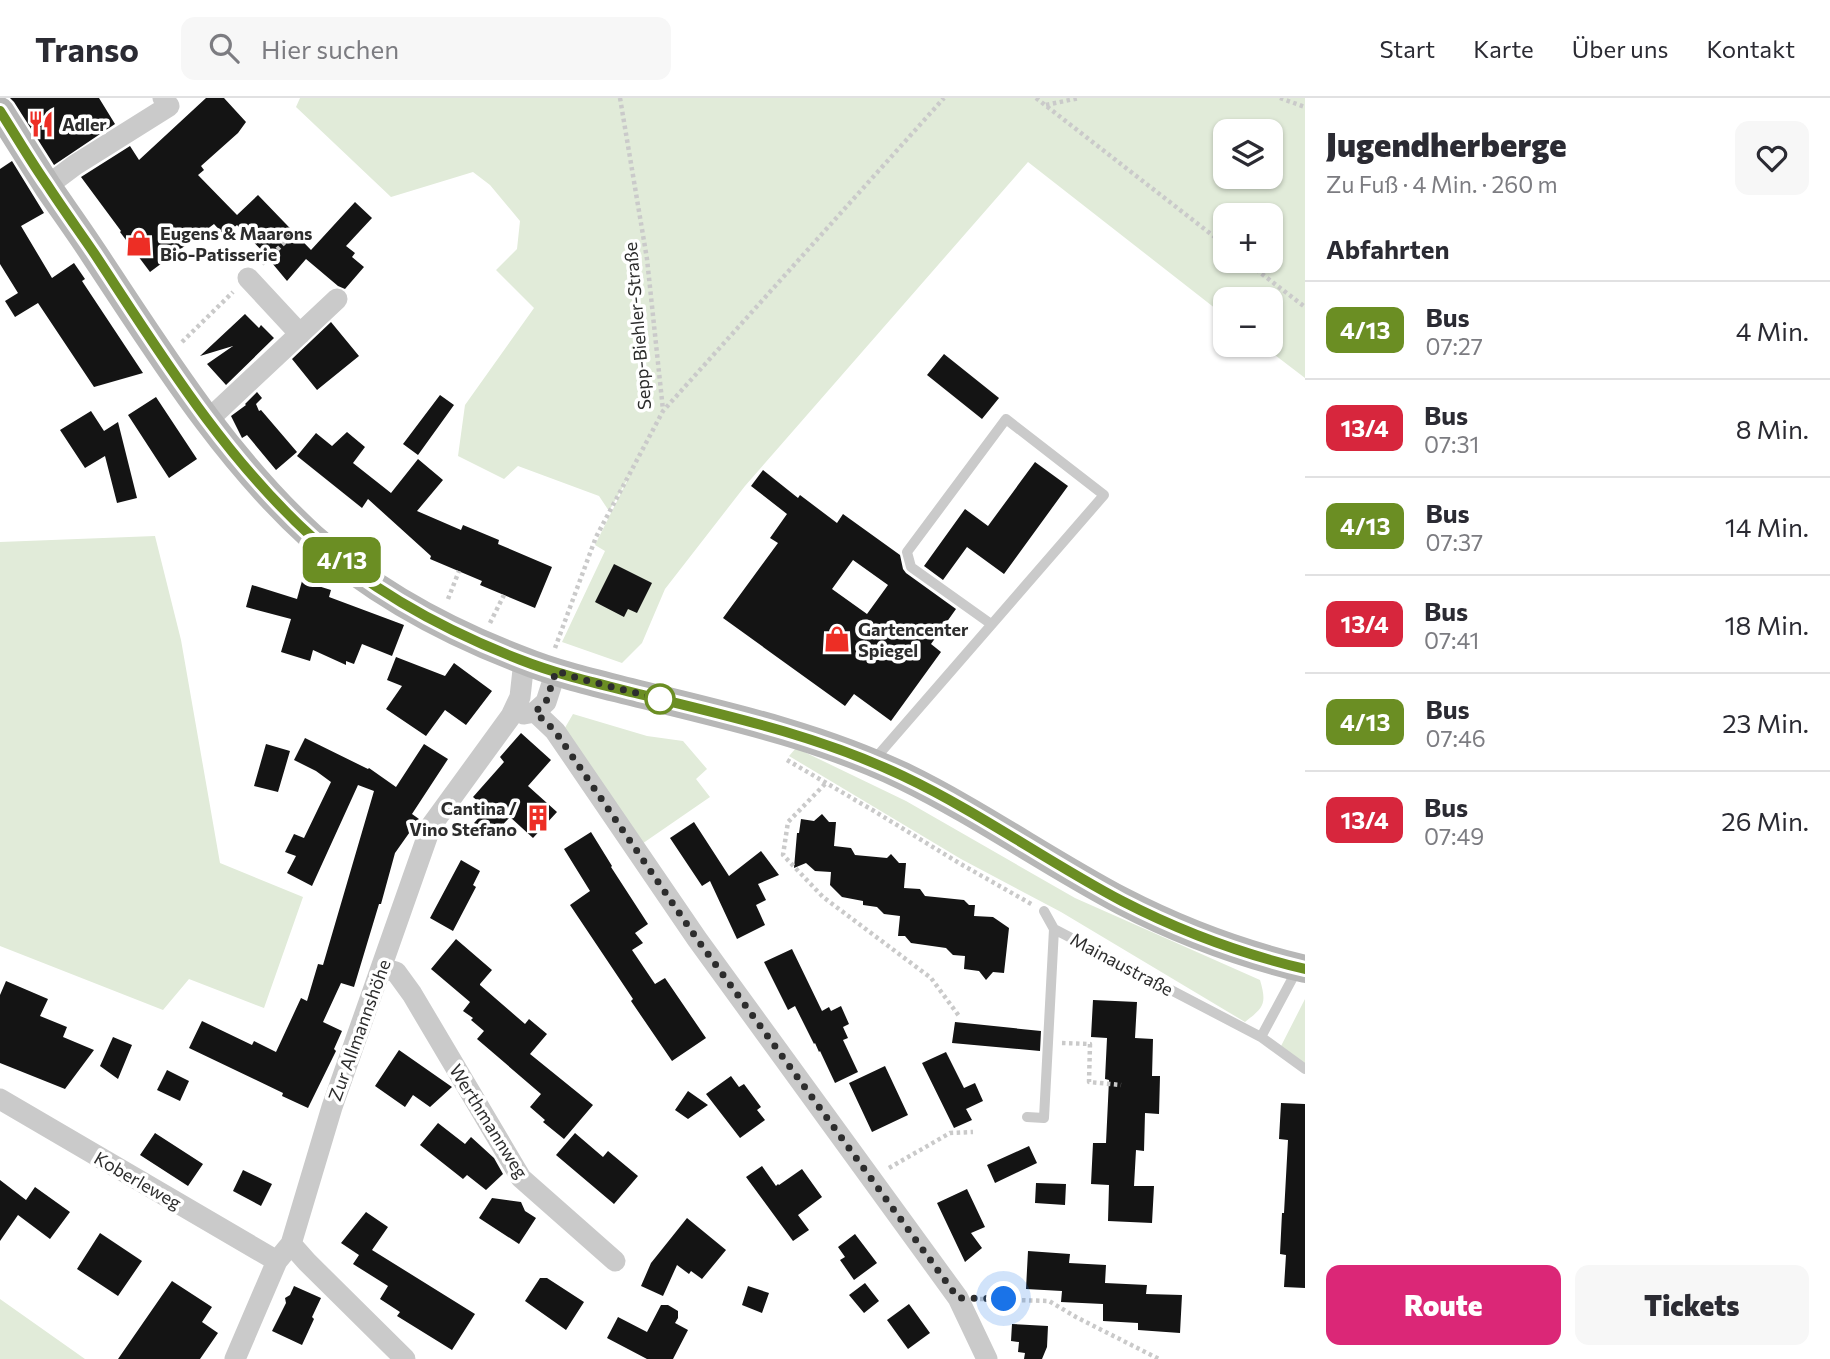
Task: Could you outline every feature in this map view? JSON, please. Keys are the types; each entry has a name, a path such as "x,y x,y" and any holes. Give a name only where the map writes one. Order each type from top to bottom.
{"main road":[{"path":"0,111 9,144 47,186 163,358 254,478 311,536 387,594 451,629 523,661 554,663 581,679 817,740 902,776 987,821 1124,901 1190,932 1254,955 1302,968"}],"street":[{"path":"47,186 75,165 169,106 163,98"},
{"path":"248,278 300,334"},
{"path":"208,420 337,299"},
{"name":"Zur Allmannshöhe","path":"235,1359 277,1261 291,1244 332,1107 431,825 511,716 520,697 523,661"},
{"path":"511,716 535,712 546,702 554,663"},
{"path":"535,712 555,731 697,939 958,1298 987,1359"},
{"name":"Werthmannweg","path":"382,968 396,972 412,994 521,1178 615,1261"},
{"name":"Koberleweg","path":"0,1099 277,1261"},
{"path":"291,1244 405,1359"}],"lane":[{"path":"871,763 1104,495 1006,419 907,552 911,567 991,624"},
{"path":"1044,911 1054,929"},
{"name":"Mainaustraße","path":"1027,1117 1044,1118 1054,929 1261,1037 1305,1069"},
{"path":"1261,1037 1302,968"}],"path":[{"name":"Sepp-Biehler-Straße","path":"554,663 596,537 663,411 647,260 620,98"},
{"path":"663,411 944,98"},
{"path":"1036,98 1213,236"},
{"path":"1045,105 1079,98"},
{"path":"1280,98 1305,107"},
{"path":"163,358 287,240"},
{"path":"1261,273 1305,307"},
{"path":"444,607 459,571"},
{"path":"488,629 504,595"},
{"path":"778,755 1044,911"},
{"path":"825,784 788,822 783,855 823,897 932,978 959,1016"},
{"path":"1048,1041 1090,1044 1089,1082 1121,1085"},
{"path":"872,1179 950,1133 973,1132"},
{"path":"958,1298 1049,1301 1159,1359"}],"green space":[{"path":"300,98 1305,98 1305,378 1278,357 1283,357 1283,287 1213,287 1213,307 1028,162 745,486 665,589 642,643 622,663 562,642 605,551 595,545 631,473 609,511 599,496 518,466 504,479 458,456 465,405 534,308 496,270 517,249 520,221 490,185 473,172 391,197 296,107"},
{"path":"155,536 181,640 220,863 303,897 264,1008 189,979 163,1010 0,946 0,542"},
{"path":"573,714 647,736 683,741 707,769 696,779 710,797 636,848 559,738"},
{"path":"796,748 906,801 1075,898 1260,980 1263,1000 1260,1008 1245,1022 1061,912 961,859 789,756"},
{"path":"1305,999 1305,1069 1279,1050"},
{"path":"0,1299 85,1359 0,1359"}],"building":[{"path":"10,98 99,98 115,124 54,165"},
{"path":"206,98 224,98 246,122 238,133 201,166 204,170 198,175 237,215 258,195 311,250 355,202 372,218 346,246 355,253 352,257 364,267 345,289 306,259 287,281 273,262 237,225 224,235 214,224 150,272 120,232 81,177 130,146 139,160"},
{"path":"12,161 44,213 21,226 52,278 74,263 85,279 82,281 143,373 94,387 38,303 15,317 5,301 18,293 0,264 0,169"},
{"path":"245,314 274,338 226,385 207,364 233,346 200,356"},
{"path":"331,322 359,356 317,390 292,359"},
{"path":"944,354 999,398 982,419 927,375"},
{"path":"257,392 262,398 256,404 259,411 261,410 297,452 276,470 247,435 242,438 231,416"},
{"path":"440,395 454,405 418,455 403,444"},
{"path":"156,397 197,459 169,478 128,415"},
{"path":"91,411 104,431 118,422 137,498 117,503 105,456 85,468 60,430"},
{"path":"347,432 365,447 353,463 391,493 418,459 443,480 417,511 461,530 463,525 499,540 498,544 552,567 535,608 480,585 482,581 430,559 431,556 368,499 362,508 297,456 316,433 332,446"},
{"path":"1035,462 1068,486 1004,574 967,547 943,580 924,566 965,509 988,526"},
{"path":"763,470 798,498 800,495 837,523 843,514 900,555 906,573 956,609 931,644 941,652 891,721 854,694 845,706 723,618 778,543 770,538 787,514 751,486","holes":["853,560 888,585 867,614 832,589"]},
{"path":"614,564 652,583 637,613 628,609 624,617 595,602"},
{"path":"302,581 331,590 329,597 404,625 392,656 362,644 354,664 346,661 346,665 313,650 310,661 281,652 291,619 246,607 252,585 297,599"},
{"path":"396,657 445,676 454,663 492,691 466,725 445,710 426,736 386,709 402,686 387,680"},
{"path":"521,733 551,760 528,786 557,812 533,838 510,817 490,838 474,823 487,809 473,797 504,762 500,757"},
{"path":"305,738 369,768 396,787 424,744 448,759 412,814 419,819 395,853 354,987 341,983 323,1022 342,1031 334,1049 336,1051 308,1108 282,1096 283,1093 189,1048 202,1021 252,1045 254,1041 276,1052 301,998 307,1001 318,964 323,965 374,791 358,785 312,886 287,873 296,856 285,852 294,834 304,838 331,782 294,760"},
{"path":"266,744 290,751 278,792 254,786"},
{"path":"822,814 829,822 836,822 834,846 851,848 855,855 887,858 891,854 899,863 906,863 904,888 920,889 925,896 964,900 969,905 975,905 974,916 993,917 1009,928 1004,973 993,972 986,980 979,971 964,969 965,956 953,955 946,948 911,943 905,936 898,936 900,916 884,914 877,907 863,905 863,901 842,897 830,885 831,872 815,871 806,863 794,868 801,819 814,821"},
{"path":"694,822 729,876 761,851 779,875 758,884 766,900 756,905 765,925 737,939 710,881 702,886 670,838"},
{"path":"591,832 648,924 635,933 643,943 632,950 655,984 665,978 706,1038 672,1061 570,905 590,891 564,849"},
{"path":"461,860 480,871 473,885 476,887 453,931 430,918"},
{"path":"456,939 492,970 480,985 525,1024 529,1019 547,1034 530,1054 593,1105 564,1139 530,1107 541,1094 477,1039 484,1031 463,1011 470,1002 431,969"},
{"path":"792,949 822,1011 829,1007 831,1011 841,1006 849,1024 843,1027 848,1038 843,1040 858,1072 835,1083 795,1006 788,1010 764,962"},
{"path":"6,981 48,999 40,1016 67,1027 63,1037 94,1050 65,1089 0,1063 0,995"},
{"path":"1093,1000 1137,1002 1135,1038 1153,1039 1152,1076 1160,1076 1159,1114 1145,1113 1144,1151 1136,1150 1134,1186 1154,1186 1152,1223 1108,1221 1109,1185 1091,1184 1093,1143 1106,1143 1109,1080 1105,1079 1107,1038 1091,1037"},
{"path":"955,1022 1041,1031 1040,1051 952,1043"},
{"path":"113,1037 132,1045 118,1079 100,1066"},
{"path":"399,1050 452,1087 430,1107 413,1095 405,1107 375,1086"},
{"path":"946,1052 964,1088 975,1083 983,1101 966,1109 972,1120 954,1128 922,1063"},
{"path":"885,1066 908,1115 872,1132 849,1083"},
{"path":"167,1070 189,1081 180,1101 157,1090"},
{"path":"731,1076 739,1087 744,1084 761,1107 757,1110 765,1120 740,1138 706,1094"},
{"path":"688,1091 708,1105 688,1119 675,1110"},
{"path":"1281,1103 1305,1104 1305,1288 1284,1287 1286,1255 1280,1254 1288,1140 1279,1139"},
{"path":"438,1123 465,1144 471,1137 494,1158 503,1174 486,1190 467,1175 463,1179 420,1145"},
{"path":"155,1133 203,1164 188,1186 140,1155"},
{"path":"575,1133 603,1157 608,1151 638,1176 614,1204 556,1155"},
{"path":"1029,1146 1037,1163 995,1183 987,1165"},
{"path":"762,1166 776,1186 802,1169 822,1197 798,1215 809,1230 793,1241 746,1177"},
{"path":"243,1170 272,1184 261,1206 233,1191"},
{"path":"0,1180 26,1200 35,1187 70,1212 50,1239 18,1215 0,1241"},
{"path":"1036,1183 1066,1184 1065,1205 1035,1203"},
{"path":"967,1189 985,1227 971,1233 982,1248 965,1262 937,1203"},
{"path":"492,1198 521,1202 525,1211 536,1218 519,1244 479,1218"},
{"path":"366,1212 388,1227 372,1250 475,1314 452,1350 397,1316 400,1312 380,1299 388,1286 353,1264 359,1255 341,1243"},
{"path":"687,1218 726,1250 702,1279 677,1265 663,1296 641,1286 651,1263"},
{"path":"100,1233 142,1261 118,1296 77,1269"},
{"path":"855,1234 877,1263 854,1280 840,1260 845,1257 838,1247"},
{"path":"1028,1251 1070,1254 1069,1263 1106,1265 1105,1283 1147,1285 1146,1294 1182,1295 1180,1333 1138,1330 1138,1323 1103,1321 1103,1304 1061,1302 1062,1291 1026,1289"},
{"path":"540,1278 547,1278 584,1302 566,1330 525,1301"},
{"path":"172,1281 212,1307 202,1322 218,1333 200,1359 118,1359"},
{"path":"865,1283 879,1301 864,1313 849,1295"},
{"path":"294,1286 321,1298 302,1345 272,1331 286,1303 285,1298 290,1295"},
{"path":"748,1286 769,1293 762,1313 742,1305"},
{"path":"909,1304 930,1333 908,1349 887,1320"},
{"path":"661,1305 668,1305 678,1311 675,1323 688,1330 673,1359 647,1359 607,1338 618,1317 647,1332"},
{"path":"1012,1324 1048,1326 1047,1347 1042,1359 1024,1359 1025,1353 1018,1352 1019,1342 1011,1341"}],"bus line":[{"name":"4/13","path":"0,111 163,358 254,478 311,536 387,594 451,629 523,661 581,679 817,740 902,776 987,821 1124,901 1190,932 1254,955 1305,969"}],"place":[{"name":"Adler","path":"41,124"},
{"name":"Eugens & Maarons Bio-Patisserie","path":"139,243"},
{"name":"Gartencenter Spiegel","path":"837,639"},
{"name":"Cantina / Vino Stefano","path":"538,818"}],"route":[{"path":"660,699 556,671 546,702 535,712 555,731 697,939 958,1298 1004,1299"}]}
